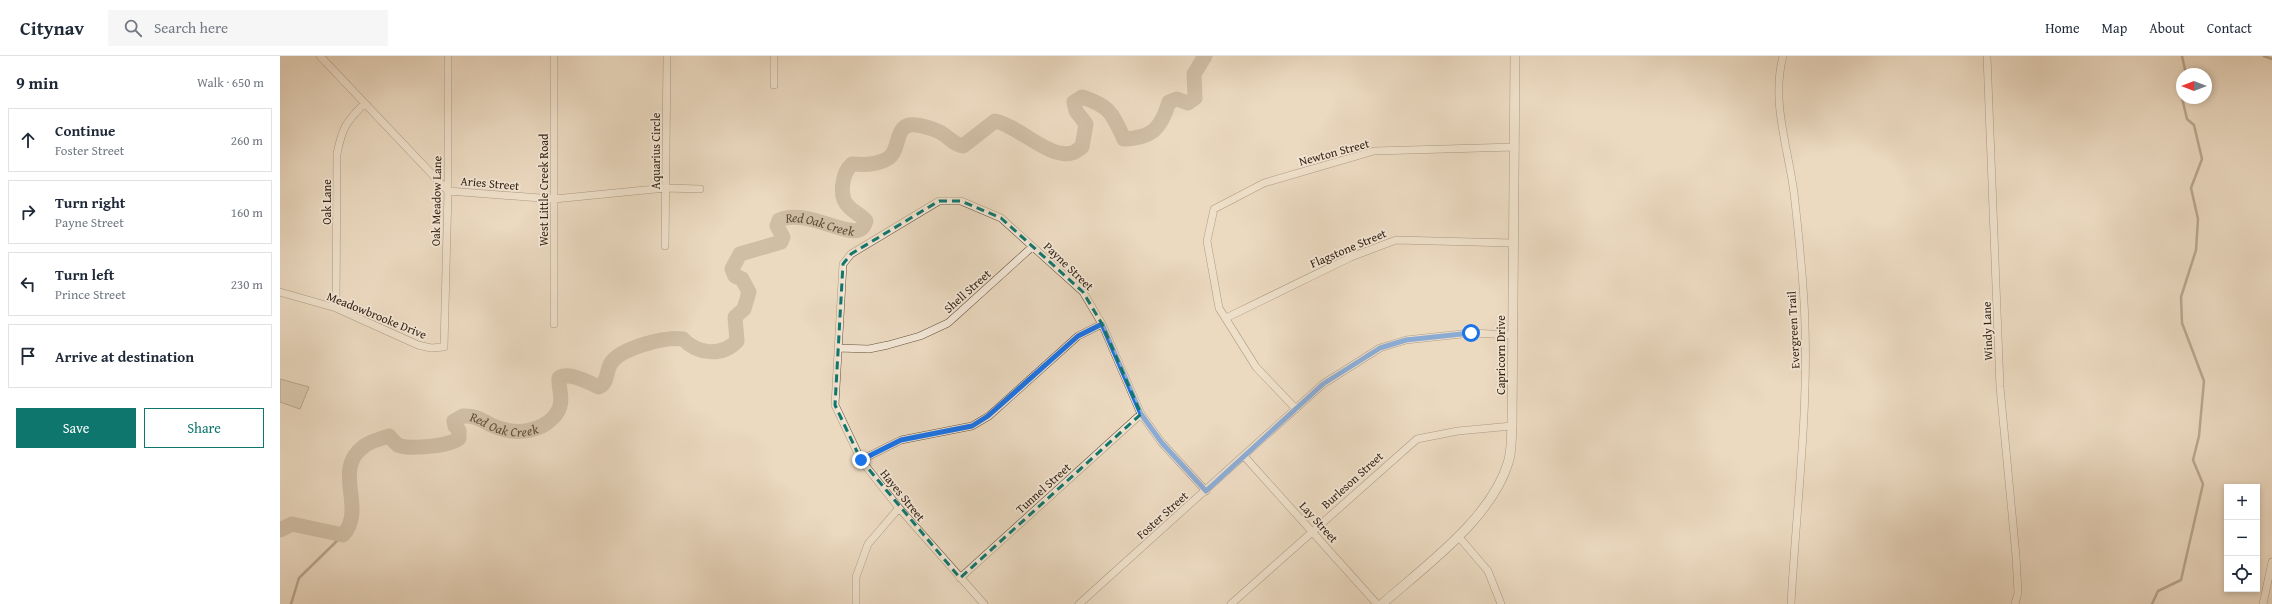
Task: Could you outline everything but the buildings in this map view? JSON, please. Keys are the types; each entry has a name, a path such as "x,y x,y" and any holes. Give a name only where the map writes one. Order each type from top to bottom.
{"street":[{"name":"Aries Street","path":"320,56 448,191 554,199 666,188 700,189"},
{"name":"Oak Meadow Lane","path":"444,347 448,191 448,56"},
{"name":"West Little Creek Road","path":"554,56 554,324"},
{"name":"Aquarius Circle","path":"665,246 667,56"},
{"path":"774,56 774,85"},
{"name":"Capricorn Drive","path":"1382,604 1458,536 1493,497 1508,462 1512,426 1515,56"},
{"name":"Evergreen Trail","path":"1783,56 1779,72 1780,117 1794,192 1805,325 1807,380 1804,436 1795,530 1792,604"},
{"name":"Windy Lane","path":"1987,56 2000,386 2016,556 2018,593 2015,604"},
{"name":"Oak Lane","path":"336,308 337,154 340,138 347,120 364,104"},
{"name":"Newton Street","path":"1226,318 1219,308 1207,241 1214,209 1264,183 1374,151 1515,147"},
{"name":"Payne Street","path":"842,264 851,254 939,201 961,201 1001,218 1083,292 1102,324 1141,414 1162,443 1206,491"},
{"name":"Flagstone Street","path":"1226,318 1351,257 1396,240 1513,243"},
{"name":"Shell Street","path":"838,348 869,349 888,345 920,336 948,323 1032,247"},
{"name":"Hayes Street","path":"842,264 835,405 861,460 899,508 984,604"},
{"name":"Meadowbrooke Drive","path":"280,292 336,308 418,345 431,348 444,347"},
{"path":"1226,318 1256,367 1296,409"},
{"path":"861,460 901,440 972,426 988,416 1078,336 1102,324"},
{"name":"Foster Street","path":"1079,604 1323,384 1380,348 1406,340 1471,333 1512,335"},
{"name":"Tunnel Street","path":"960,578 1141,414"},
{"name":"Burleson Street","path":"1232,604 1417,439 1458,431 1512,426"},
{"name":"Lay Street","path":"1244,456 1377,604"},
{"path":"856,604 856,576 868,544 899,508"},
{"path":"1458,536 1488,571 1501,604"},
{"path":"2263,604 2272,562"}],"highlighted area":[{"path":"939,201 961,201 1001,218 1083,292 1102,324 1141,414 960,578 861,460 835,405 843,264 851,254"}],"shaded area":[{"path":"280,379 309,387 300,409 280,402"}],"waterway":[{"name":"Red Oak Creek","path":"280,530 292,524 343,535 349,525 352,514 349,478 350,467 354,456 363,447 372,442 389,436 398,445 411,447 448,443 459,438 459,430 455,426 454,421 463,416 474,417 504,430 516,432 536,429 551,420 557,412 561,399 559,378 563,376 579,378 599,387 604,383 611,363 624,352 644,344 666,339 683,339 695,348 710,352 724,350 731,346 737,341 735,317 744,309 749,292 742,279 735,276 732,269 740,254 781,242 783,237 777,226 779,220 790,217 813,220 846,230 855,231 862,228 866,221 849,207 843,197 842,191 846,173 852,164 873,164 890,157 896,147 899,135 905,127 913,125 932,129 940,132 952,141 963,146 995,121 1014,129 1044,147 1063,154 1072,153 1082,147 1086,124 1076,111 1074,102 1082,97 1104,107 1113,117 1124,139 1149,134 1163,119 1169,102 1177,99 1188,103 1195,98 1194,74 1205,56"},
{"path":"2182,56 2185,68"},
{"path":"2264,56 2272,59"},
{"path":"2152,604 2158,591 2181,580 2203,484 2193,460 2199,436 2204,381 2182,323 2181,297 2196,250 2198,219 2191,188 2202,159 2194,125 2187,119 2183,104"},
{"path":"291,604 299,578 343,535"}],"route":[{"path":"861,460 901,440 972,426 988,416 1078,336 1102,324 1141,414 1162,443 1206,491 1323,384 1380,348 1406,340 1471,333"}]}
